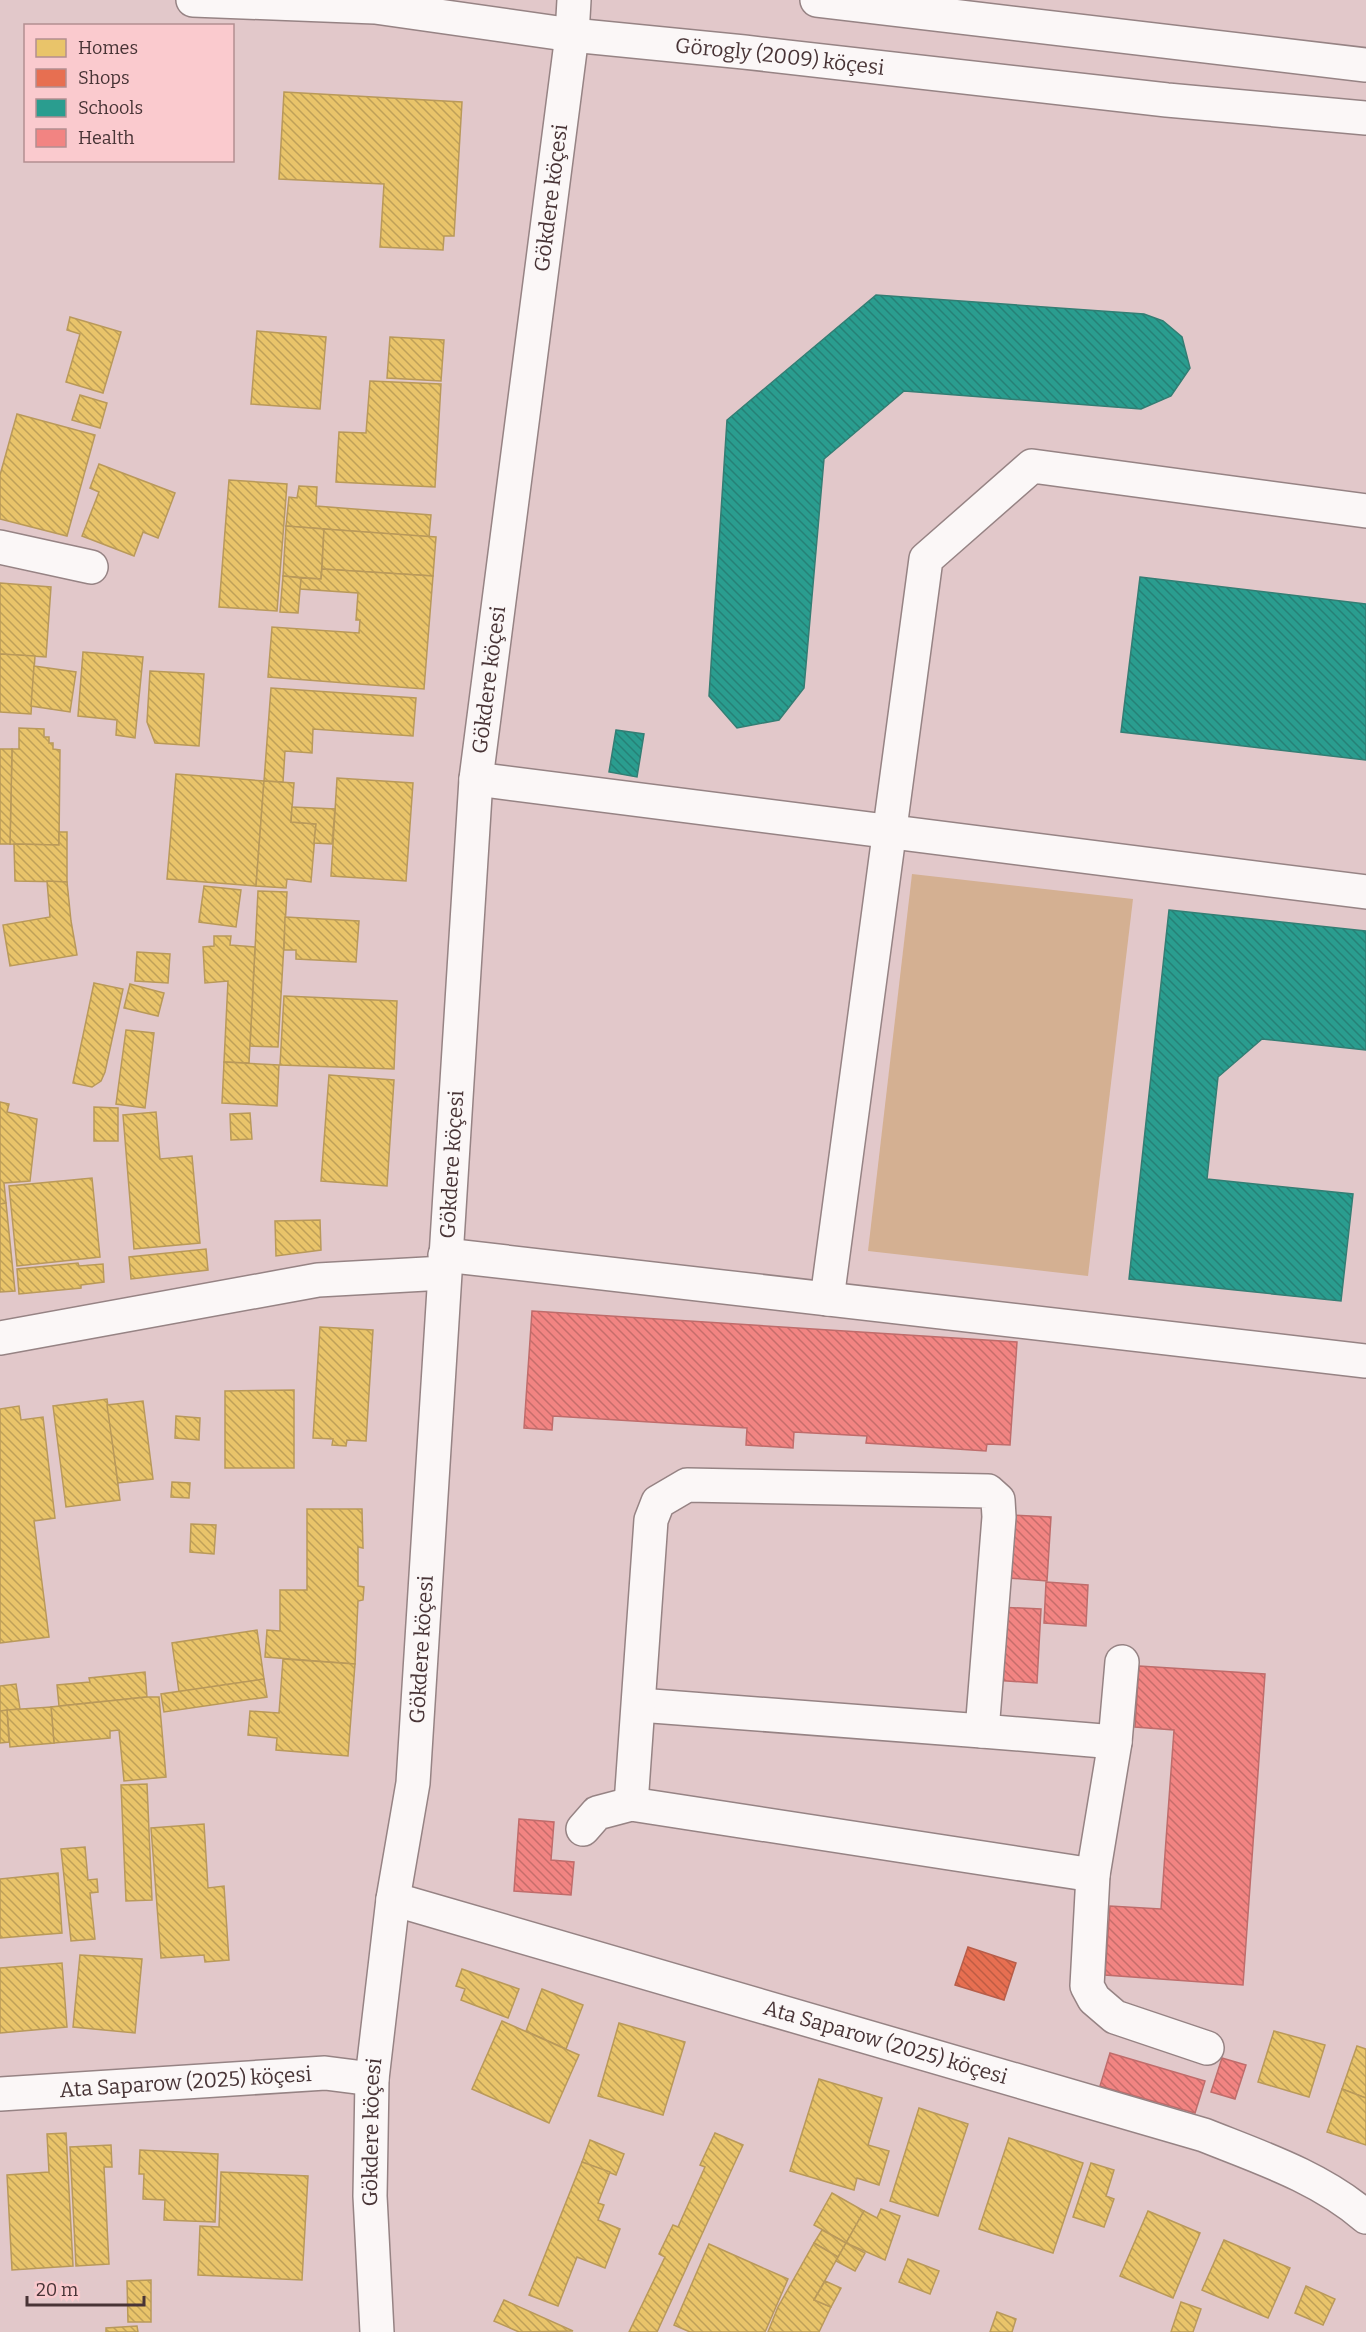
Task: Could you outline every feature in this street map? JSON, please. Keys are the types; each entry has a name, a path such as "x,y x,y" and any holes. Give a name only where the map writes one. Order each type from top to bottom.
{"street":[{"name":"Görogly (2009) köçesi","path":"193,0 375,7 572,35 744,52 1155,99 1366,118"},
{"name":"Gökdere köçesi","path":"377,2332 370,2196 372,2079 393,1899 413,1783 476,779 572,35 574,0"},
{"path":"817,0 1366,65"},
{"path":"1331,61 1366,54"},
{"path":"827,1299 926,559 1032,466 1366,511"},
{"path":"0,548 91,567"},
{"path":"476,779 1366,892"},
{"path":"0,1338 318,1280 444,1264 827,1299 1366,1361"},
{"path":"631,1804 651,1520 658,1502 687,1485 987,1491 998,1500 999,1518 982,1731"},
{"path":"1122,1662 1115,1742 1093,1875 1087,1986 1094,1999 1115,2017 1207,2048"},
{"path":"639,1705 1115,1742"},
{"path":"583,1829 597,1814 631,1804 1093,1875"},
{"name":"Ata Saparow (2025) köçesi","path":"393,1899 1204,2136 1284,2167 1327,2189 1366,2214"},
{"name":"Ata Saparow (2025) köçesi","path":"0,2094 325,2073 372,2079"}],"shaded area":[{"path":"912,874 1133,899 1088,1276 868,1251"}],"building: Homes":[{"path":"284,92 462,102 454,236 444,236 443,250 380,247 384,184 279,179"},
{"path":"70,317 121,332 103,393 66,382 80,334 67,330"},
{"path":"257,331 326,337 320,409 251,404"},
{"path":"390,337 444,340 441,381 387,378"},
{"path":"370,381 441,384 435,487 336,482 339,432 366,433"},
{"path":"80,395 107,403 100,428 72,420"},
{"path":"17,414 95,435 67,536 0,519 0,475"},
{"path":"99,464 175,493 158,538 143,532 134,556 82,536 99,492 90,488"},
{"path":"229,480 287,484 277,611 219,607"},
{"path":"299,486 317,487 316,506 431,515 429,537 286,526 289,497 297,498"},
{"path":"286,526 324,529 321,579 283,576"},
{"path":"324,529 436,537 433,576 322,569"},
{"path":"322,569 433,576 424,689 268,677 272,627 359,633 360,620 356,620 358,593 300,589 301,578 321,579"},
{"path":"283,576 301,578 298,613 280,612"},
{"path":"0,583 51,587 46,657 0,654"},
{"path":"83,652 143,657 135,738 116,735 117,720 78,716"},
{"path":"0,654 35,656 31,714 0,712"},
{"path":"34,666 76,672 70,712 31,706"},
{"path":"150,671 204,674 199,746 155,743 147,722"},
{"path":"271,688 416,698 413,736 313,729 312,753 285,751 283,782 264,781"},
{"path":"19,728 44,729 44,737 49,737 49,743 53,743 53,749 60,750 59,845 10,844 12,749 19,749"},
{"path":"0,749 12,749 10,844 0,844"},
{"path":"176,774 264,781 256,886 167,879"},
{"path":"337,778 413,783 406,881 331,876"},
{"path":"264,781 294,783 291,822 316,824 311,882 287,879 286,888 256,886"},
{"path":"292,807 335,809 332,844 314,843 316,824 291,822"},
{"path":"59,832 67,832 67,882 15,881 14,844 59,845"},
{"path":"47,881 67,882 77,955 10,966 3,925 50,917"},
{"path":"204,886 241,890 236,927 199,922"},
{"path":"258,891 287,892 278,1047 250,1046"},
{"path":"285,917 359,921 356,962 296,959 296,950 284,950"},
{"path":"214,936 231,936 230,945 255,947 249,1063 224,1062 228,981 205,983 203,947 214,946"},
{"path":"137,952 170,954 168,983 135,981"},
{"path":"94,983 123,989 105,1072 101,1081 92,1087 73,1083"},
{"path":"130,984 164,993 158,1016 124,1008"},
{"path":"284,996 397,1001 394,1069 280,1065"},
{"path":"126,1030 154,1033 145,1108 116,1104"},
{"path":"224,1062 279,1065 277,1106 222,1103"},
{"path":"329,1075 394,1080 387,1186 321,1181"},
{"path":"0,1102 9,1104 7,1112 37,1119 30,1181 4,1183 6,1203 0,1204"},
{"path":"94,1107 118,1108 118,1141 94,1141"},
{"path":"156,1112 160,1159 192,1156 200,1243 134,1249 123,1115"},
{"path":"250,1113 252,1139 231,1140 230,1114"},
{"path":"92,1178 100,1257 17,1266 9,1186"},
{"path":"6,1203 15,1291 0,1292 0,1204"},
{"path":"320,1220 321,1250 276,1256 275,1221"},
{"path":"206,1249 208,1270 131,1279 129,1257"},
{"path":"78,1263 79,1266 103,1264 104,1282 81,1285 81,1288 19,1294 17,1269"},
{"path":"320,1327 373,1330 366,1441 347,1440 346,1446 332,1445 333,1439 313,1438"},
{"path":"294,1390 294,1468 225,1468 225,1391"},
{"path":"107,1399 120,1500 66,1507 53,1406"},
{"path":"143,1401 153,1479 118,1483 107,1405"},
{"path":"19,1406 21,1420 43,1417 55,1518 34,1521 49,1637 0,1643 0,1409"},
{"path":"176,1416 200,1418 199,1440 175,1438"},
{"path":"172,1482 190,1483 189,1498 171,1497"},
{"path":"307,1509 362,1509 363,1548 358,1547 358,1586 364,1587 363,1600 358,1601 355,1664 265,1657 267,1630 280,1631 280,1590 307,1590"},
{"path":"191,1524 216,1525 214,1554 190,1552"},
{"path":"257,1630 264,1679 179,1692 172,1643"},
{"path":"283,1659 355,1664 348,1756 276,1750 277,1738 248,1735 250,1711 279,1713"},
{"path":"145,1672 147,1697 59,1706 57,1685 90,1682 89,1678"},
{"path":"264,1679 267,1697 164,1712 161,1694"},
{"path":"16,1684 20,1709 0,1711 0,1686"},
{"path":"159,1697 166,1777 124,1781 119,1730 110,1731 110,1738 54,1743 51,1707"},
{"path":"51,1707 54,1743 10,1747 7,1710"},
{"path":"7,1710 9,1742 0,1743 0,1711"},
{"path":"147,1784 152,1900 126,1901 121,1785"},
{"path":"204,1824 208,1888 224,1886 229,1960 205,1962 204,1955 161,1958 151,1828"},
{"path":"85,1847 88,1880 97,1879 98,1892 90,1893 95,1939 71,1941 61,1849"},
{"path":"58,1873 62,1933 0,1938 0,1879"},
{"path":"80,1955 142,1959 135,2033 73,2027"},
{"path":"62,1963 67,2027 0,2033 0,1968"},
{"path":"462,1969 519,1989 508,2018 461,2000 465,1989 456,1986"},
{"path":"542,1989 583,2005 566,2049 526,2031"},
{"path":"502,2021 579,2055 549,2123 472,2089"},
{"path":"619,2023 685,2042 663,2115 598,2096"},
{"path":"1274,2031 1325,2045 1309,2097 1258,2082"},
{"path":"1357,2046 1366,2049 1366,2098 1342,2089"},
{"path":"819,2079 882,2098 868,2145 889,2151 879,2185 857,2178 854,2190 790,2171"},
{"path":"1342,2089 1366,2098 1366,2145 1327,2132"},
{"path":"919,2108 968,2124 938,2216 890,2201"},
{"path":"66,2133 73,2266 12,2270 7,2175 49,2172 47,2134"},
{"path":"715,2133 743,2145 657,2332 629,2332 665,2257 659,2254 673,2225 678,2227 705,2167 700,2165"},
{"path":"1009,2138 1083,2163 1053,2253 979,2229"},
{"path":"590,2140 624,2154 616,2175 582,2162"},
{"path":"111,2145 112,2167 104,2167 109,2264 76,2266 70,2147"},
{"path":"140,2150 218,2154 215,2222 164,2220 165,2200 143,2199 144,2174 139,2174"},
{"path":"582,2162 610,2172 598,2203 604,2205 598,2220 620,2229 605,2268 577,2257 558,2306 529,2295"},
{"path":"1091,2163 1114,2170 1106,2196 1114,2199 1104,2227 1073,2217"},
{"path":"221,2172 308,2176 302,2280 198,2275 200,2226 219,2227"},
{"path":"832,2193 864,2211 846,2243 814,2225"},
{"path":"881,2209 900,2216 885,2260 846,2243 864,2211 877,2218"},
{"path":"1148,2211 1200,2233 1173,2298 1120,2276"},
{"path":"822,2230 846,2243 838,2257 814,2243"},
{"path":"1224,2240 1290,2268 1268,2318 1202,2290"},
{"path":"814,2243 838,2257 814,2300 831,2307 819,2332 768,2332 778,2307"},
{"path":"846,2243 865,2253 855,2271 836,2261"},
{"path":"709,2244 788,2279 765,2332 690,2332 674,2325"},
{"path":"908,2259 939,2271 930,2294 899,2282"},
{"path":"151,2280 151,2322 128,2322 127,2281"},
{"path":"825,2281 841,2288 831,2307 814,2300"},
{"path":"1306,2286 1335,2299 1323,2325 1295,2313"},
{"path":"504,2300 573,2331 519,2332 494,2321"},
{"path":"1181,2302 1201,2309 1193,2332 1171,2332"},
{"path":"997,2312 1016,2319 1012,2332 990,2332"},
{"path":"137,2326 138,2332 106,2332 106,2328"}],"building: Shops":[{"path":"968,1947 1016,1963 1004,2000 955,1985"}],"building: Schools":[{"path":"876,295 1144,314 1163,321 1182,337 1190,368 1171,396 1141,409 904,391 824,459 804,688 779,720 737,728 709,696 727,420"},
{"path":"1140,577 1366,604 1366,760 1121,732"},
{"path":"616,730 644,734 637,777 609,772"},
{"path":"1169,910 1366,931 1366,1050 1262,1039 1218,1077 1207,1179 1353,1194 1341,1301 1129,1279"}],"building: Health":[{"path":"532,1311 1017,1342 1010,1445 987,1444 986,1451 866,1443 867,1436 794,1432 793,1448 746,1445 747,1428 553,1416 552,1430 524,1428"},
{"path":"1012,1515 1051,1517 1047,1581 1009,1578"},
{"path":"1046,1582 1088,1585 1086,1626 1044,1623"},
{"path":"998,1607 1041,1609 1037,1683 993,1680"},
{"path":"1139,1666 1265,1674 1243,1985 1105,1975 1110,1906 1161,1909 1174,1730 1135,1727"},
{"path":"519,1819 554,1822 551,1860 574,1862 571,1895 514,1891"},
{"path":"1110,2053 1205,2081 1195,2113 1100,2086"},
{"path":"1222,2058 1246,2065 1235,2099 1211,2092"}]}
